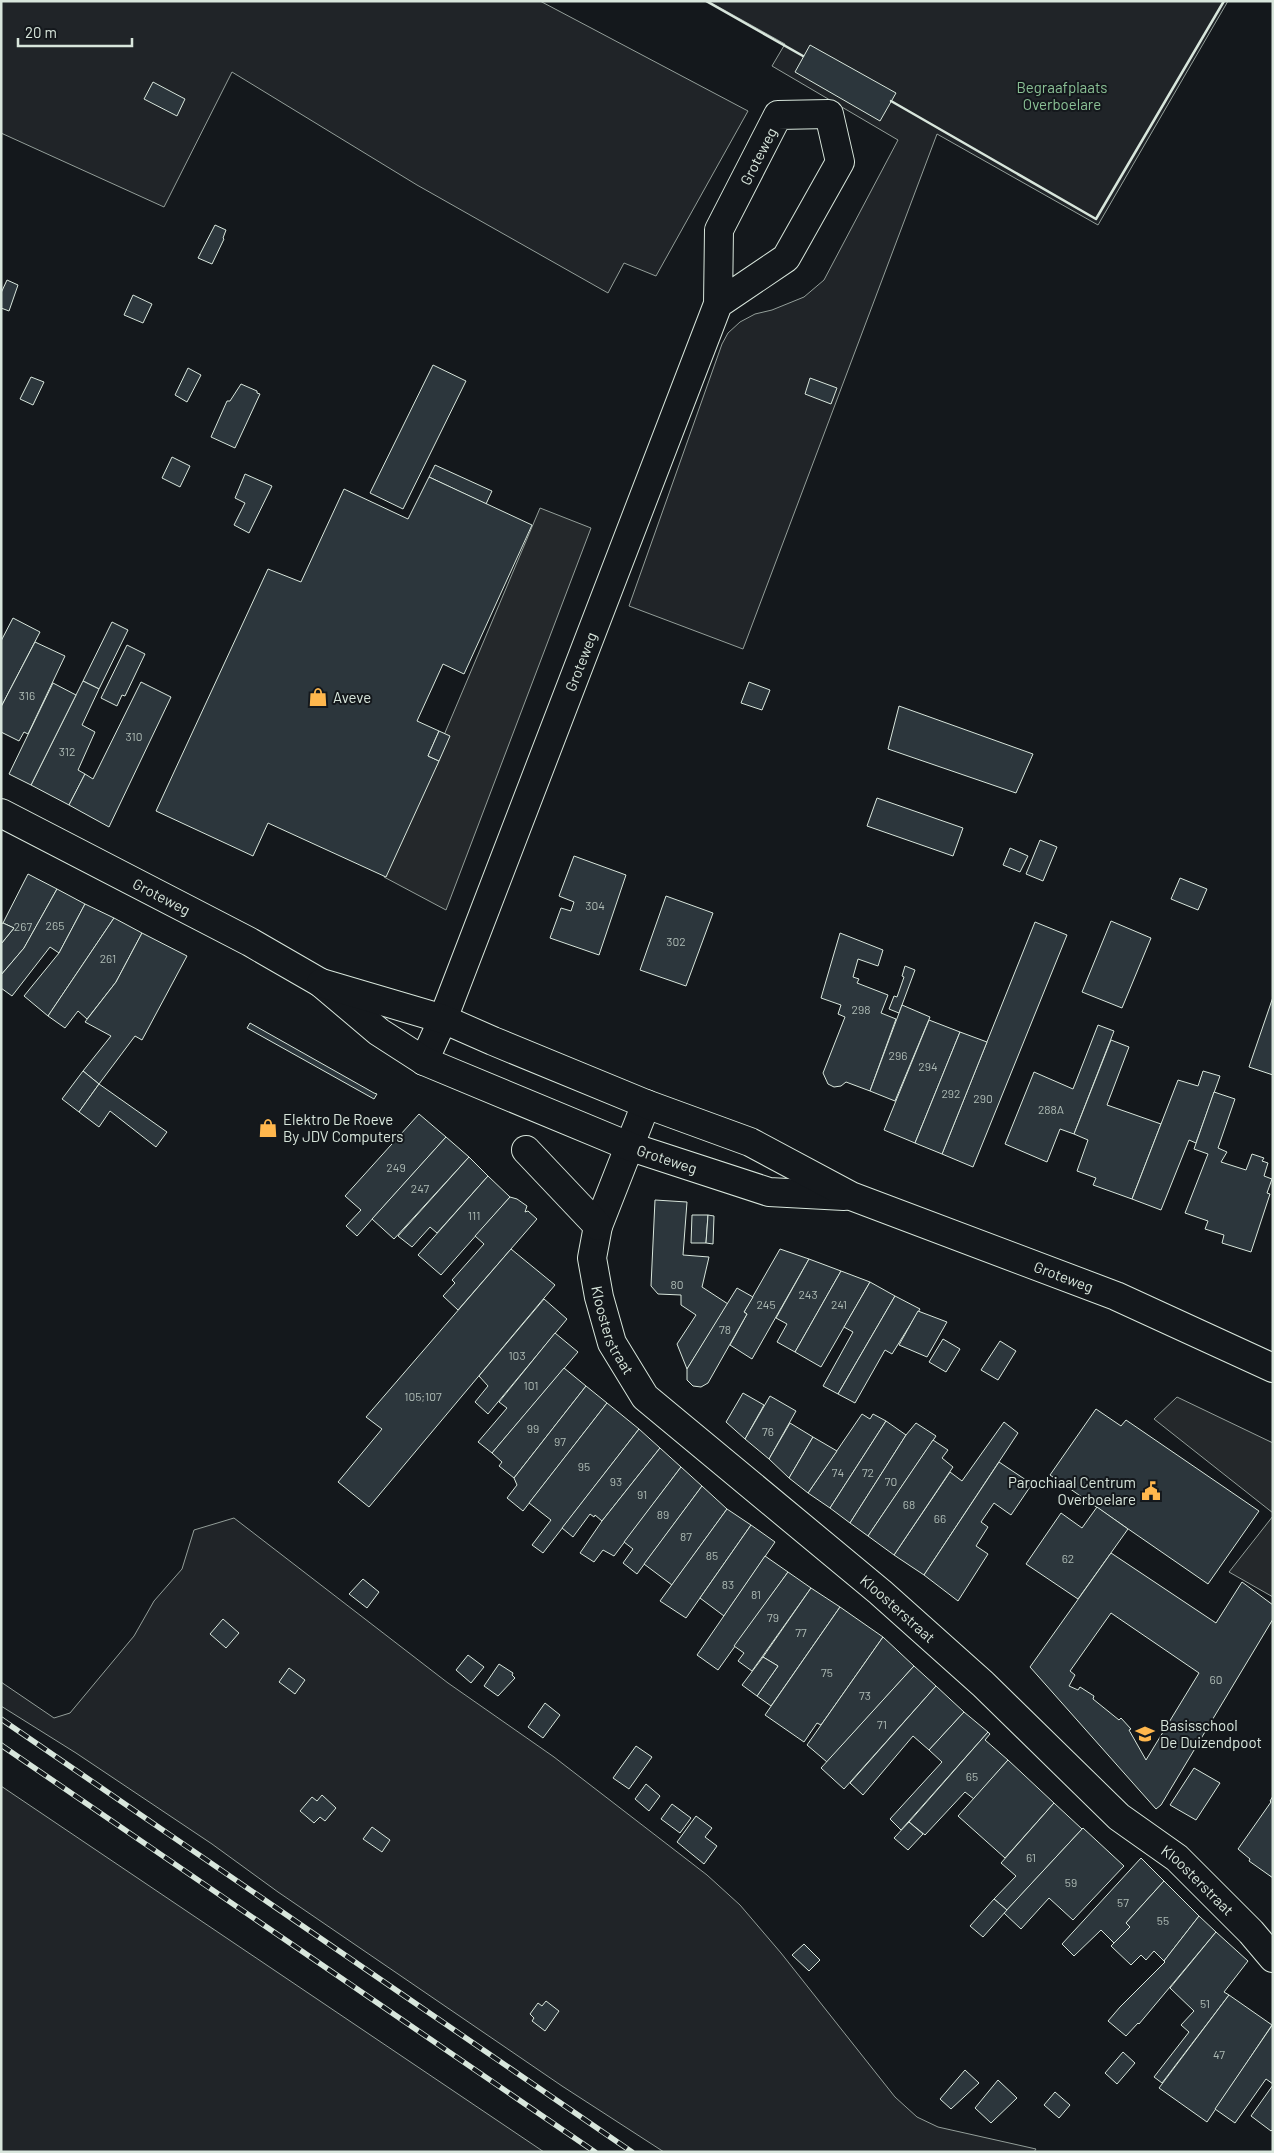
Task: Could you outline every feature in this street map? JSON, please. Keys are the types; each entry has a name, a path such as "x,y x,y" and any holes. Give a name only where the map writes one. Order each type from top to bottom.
{"street":[{"name":"Groteweg","path":"424,1061 443,1019 718,304 720,230 778,115 829,114 840,162 786,258 718,304"},
{"name":"Groteweg","path":"1,812 250,942 321,983 379,1032 424,1061 631,1146 770,1192 851,1196"},
{"name":"Groteweg","path":"321,983 443,1019 646,1104 750,1142 851,1196 1116,1296 1273,1368"},
{"name":"Groteweg","path":"631,1146 646,1104"},
{"name":"Kloosterstraat","path":"631,1146 598,1226 592,1258 598,1297 612,1343 645,1397 880,1592 983,1684 1119,1817 1177,1858 1251,1932 1273,1958"},
{"path":"526,1150 598,1226"}],"green space":[{"path":"1,1 540,1 748,111 656,276 624,263 608,293 417,185 232,72 164,207 1,133"},
{"name":"Begraafplaats Overboelare","path":"708,1 1228,1 1098,225 937,134 743,649 629,606 722,344 728,333 740,322 755,314 772,310 804,297 824,280 898,140 772,66 785,44"},
{"path":"234,1518 448,1683 554,1757 707,1875 740,1905 781,1953 895,2097 917,2117 938,2127 1036,2149 1034,2152 664,2152 562,2086 278,1892 212,1844 76,1753 1,1706 1,1682 54,1718 70,1713 134,1636 154,1601 182,1569 194,1530"},
{"path":"1,1786 544,2152 1,2152"}],"shaded area":[{"path":"540,508 591,528 446,910 384,877"},
{"path":"1177,1397 1273,1443 1273,1513 1154,1419"},
{"path":"1273,1516 1273,1597 1229,1572"}],"building":[{"path":"810,45 896,93 880,121 795,72"},
{"path":"153,82 185,99 177,116 144,99"},
{"path":"215,225 226,230 224,239 212,264 198,258"},
{"path":"7,280 18,285 9,311 1,308 1,293"},
{"path":"133,295 152,304 143,323 124,315"},
{"path":"433,365 466,381 403,509 370,493"},
{"path":"188,368 201,375 187,402 175,395"},
{"path":"31,377 44,382 33,405 20,399"},
{"path":"810,378 837,388 831,404 805,394"},
{"path":"241,384 260,394 235,448 211,437 227,401 230,401"},
{"path":"172,457 190,466 180,487 162,478"},
{"path":"435,465 492,491 486,504 429,477"},
{"path":"245,474 272,486 249,533 234,525 245,503 235,498"},
{"name":"Aveve","path":"429,477 532,525 464,674 443,664 417,721 439,731 428,756 439,761 386,877 268,823 253,856 156,811 268,569 301,582 344,489 408,519"},
{"path":"13,618 40,632 1,707 1,641"},
{"path":"112,622 128,630 99,689 83,681"},
{"path":"35,642 65,656 28,734 24,732 19,741 1,732 1,707"},
{"path":"127,645 145,654 125,696 122,695 117,706 101,698"},
{"path":"83,681 99,689 82,725 95,732 78,770 85,774 69,805 31,785"},
{"path":"141,682 171,697 109,827 69,805 85,774 93,779"},
{"path":"749,682 770,690 762,710 741,703"},
{"path":"53,683 76,695 31,785 9,774"},
{"path":"899,706 1033,754 1016,793 888,749"},
{"path":"439,731 450,736 439,761 428,756"},
{"path":"877,798 963,828 953,856 867,826"},
{"path":"1040,840 1057,847 1043,881 1026,874"},
{"path":"1010,848 1028,856 1020,872 1003,865"},
{"path":"574,856 626,875 599,955 550,938 561,908 571,911 574,902 559,896"},
{"path":"28,874 57,889 24,948 1,975 1,944 14,928 3,923"},
{"path":"1180,878 1207,889 1198,910 1171,899"},
{"path":"57,889 85,904 59,953 50,947 12,996 1,988 1,975 24,948"},
{"path":"666,896 713,913 686,986 640,970"},
{"path":"85,904 114,918 48,1016 24,996 59,953"},
{"path":"114,918 142,933 116,982 87,1019 78,1011 65,1028 48,1016"},
{"path":"1111,921 1151,938 1122,1008 1082,992"},
{"path":"1035,922 1067,935 973,1167 942,1154"},
{"path":"3,923 14,928 1,944 1,924"},
{"path":"142,933 187,956 142,1040 135,1036 99,1084 83,1071 111,1036 85,1022 116,982"},
{"path":"840,933 883,950 878,966 858,959 853,977 859,979 857,983 888,995 881,1013 896,1019 870,1091 846,1082 841,1086 834,1087 828,1084 823,1073 845,1017 838,1014 841,1005 821,998"},
{"path":"905,966 915,970 899,1013 889,1009 894,996 897,997 904,977 902,976"},
{"path":"1273,997 1273,1075 1249,1067"},
{"path":"902,1005 930,1017 895,1101 870,1091"},
{"path":"929,1020 960,1032 915,1143 884,1130"},
{"path":"250,1023 377,1094 374,1099 247,1028"},
{"path":"1098,1025 1114,1031 1074,1134 1060,1129 1047,1162 1005,1144 1034,1072 1073,1089"},
{"path":"960,1032 987,1042 942,1154 915,1143"},
{"path":"1111,1040 1129,1047 1107,1105 1161,1124 1132,1199 1093,1185 1096,1178 1077,1171 1088,1140 1074,1134"},
{"path":"83,1071 99,1084 79,1112 62,1099"},
{"path":"1203,1071 1220,1076 1196,1143 1189,1140 1161,1210 1132,1199 1178,1080 1198,1086"},
{"path":"99,1084 167,1132 156,1147 110,1111 99,1127 79,1112"},
{"path":"1214,1092 1235,1099 1218,1148 1227,1152 1221,1162 1246,1170 1252,1154 1264,1158 1262,1161 1268,1163 1264,1176 1272,1179 1267,1193 1270,1194 1251,1252 1222,1243 1224,1235 1205,1229 1208,1221 1185,1213 1208,1154 1194,1149"},
{"path":"419,1114 446,1137 357,1236 346,1226 361,1210 345,1196"},
{"path":"446,1137 469,1157 394,1239 372,1219"},
{"path":"469,1157 488,1176 437,1233 430,1227 412,1247 398,1236"},
{"path":"488,1176 510,1197 441,1275 418,1255"},
{"path":"510,1197 517,1199 527,1206 525,1212 528,1211 537,1219 458,1310 443,1296 455,1283 452,1280 484,1244 475,1236"},
{"path":"655,1200 687,1202 683,1255 709,1257 702,1287 728,1304 687,1369 677,1344 696,1315 681,1305 681,1295 658,1294 651,1286"},
{"path":"692,1215 708,1215 706,1243 691,1243"},
{"path":"708,1215 714,1216 713,1244 706,1243"},
{"path":"511,1249 555,1285 369,1507 338,1482 382,1429 366,1417"},
{"path":"780,1249 809,1259 752,1359 730,1345 747,1314 744,1312"},
{"path":"809,1259 841,1271 795,1352 777,1342 787,1324 776,1318"},
{"path":"841,1271 870,1282 821,1367 795,1352"},
{"path":"870,1282 895,1296 838,1394 823,1386 853,1332 844,1327"},
{"path":"737,1288 753,1297 744,1312 747,1314 708,1383 701,1387 693,1386 687,1380 687,1369"},
{"path":"895,1296 920,1309 892,1354 885,1350 855,1403 838,1394"},
{"path":"544,1299 567,1319 488,1414 475,1402 488,1386 479,1376"},
{"path":"918,1311 947,1322 927,1357 899,1345"},
{"path":"555,1333 578,1352 492,1453 478,1442 507,1408 499,1402"},
{"path":"943,1339 960,1349 946,1372 929,1362"},
{"path":"1000,1341 1016,1351 998,1380 981,1370"},
{"path":"564,1368 586,1386 514,1478 499,1466 502,1462 492,1453"},
{"path":"586,1386 607,1403 523,1511 507,1498 517,1485 514,1478"},
{"path":"743,1393 764,1405 745,1439 726,1422"},
{"path":"770,1396 796,1411 769,1459 745,1439"},
{"path":"607,1403 639,1429 543,1553 532,1545 551,1520 529,1503"},
{"name":"Parochiaal Centrum Overboelare","path":"1096,1409 1121,1426 1126,1420 1259,1511 1208,1584 1050,1475"},
{"path":"862,1414 870,1419 873,1414 886,1421 830,1508 808,1493"},
{"path":"886,1421 906,1435 850,1523 830,1508"},
{"path":"1004,1422 1018,1433 924,1575 894,1555 950,1472 962,1481"},
{"path":"790,1423 813,1437 789,1478 769,1459"},
{"path":"916,1423 936,1436 868,1536 850,1523 906,1435"},
{"path":"639,1429 660,1448 602,1521 595,1515 594,1517 590,1514 573,1537 562,1528"},
{"path":"813,1437 837,1451 808,1493 789,1478"},
{"path":"933,1440 948,1450 942,1458 953,1467 894,1555 868,1536"},
{"path":"660,1448 681,1467 614,1556 603,1550 594,1562 580,1553 602,1521"},
{"path":"999,1462 1032,1484 1011,1515 994,1503 981,1522 988,1527 976,1546 988,1554 958,1601 924,1575"},
{"path":"681,1467 702,1486 637,1574 623,1563 633,1549 624,1542"},
{"path":"702,1486 727,1509 672,1585 644,1564"},
{"path":"1097,1507 1128,1529 1078,1599 1026,1564 1061,1513 1082,1528"},
{"path":"727,1509 751,1525 686,1618 660,1601"},
{"path":"751,1525 775,1542 724,1616 700,1598"},
{"name":"Basisschool De Duizendpoot","path":"1111,1553 1216,1623 1242,1582 1273,1605 1273,1619 1161,1805 1156,1809 1030,1667","holes":["1111,1613 1199,1673 1146,1760 1129,1730 1131,1729 1121,1718 1119,1720 1093,1699 1094,1696 1080,1687 1078,1690 1069,1686 1075,1675 1070,1671"]},
{"path":"765,1556 788,1572 718,1670 697,1655"},
{"path":"788,1572 811,1588 752,1671 738,1661 744,1653 734,1646"},
{"path":"363,1579 379,1592 367,1608 349,1594"},
{"path":"811,1588 840,1607 771,1706 757,1696 778,1666 763,1657"},
{"path":"840,1607 883,1637 821,1725 817,1723 804,1742 765,1715"},
{"path":"223,1619 239,1633 226,1648 210,1634"},
{"path":"883,1637 914,1666 827,1762 807,1745"},
{"path":"468,1655 484,1667 471,1683 456,1670"},
{"path":"763,1657 778,1666 757,1696 742,1685"},
{"path":"499,1664 513,1673 512,1675 515,1678 498,1696 484,1686"},
{"path":"914,1666 936,1686 844,1789 821,1768"},
{"path":"289,1668 305,1680 295,1694 279,1682"},
{"path":"936,1686 964,1712 929,1750 913,1736 863,1795 850,1783"},
{"path":"545,1703 560,1715 543,1738 528,1727"},
{"path":"964,1712 988,1732 901,1830 890,1819 942,1762 929,1750"},
{"path":"988,1732 990,1734 985,1740 1008,1760 974,1799 965,1792 925,1835 909,1822"},
{"path":"636,1746 652,1757 629,1789 613,1778"},
{"path":"1008,1760 1054,1803 1005,1858 958,1816"},
{"path":"1194,1768 1220,1783 1196,1820 1170,1805"},
{"path":"646,1784 660,1796 649,1811 635,1799"},
{"path":"322,1795 336,1808 325,1821 320,1817 314,1823 300,1811 312,1797 317,1801"},
{"path":"1273,1796 1273,1878 1249,1861 1250,1859 1238,1849 1271,1802"},
{"path":"1054,1803 1082,1829 1007,1910 994,1899 1016,1876 1001,1863"},
{"path":"672,1804 691,1818 680,1833 661,1819"},
{"path":"696,1816 712,1828 705,1837 717,1846 704,1864 677,1842"},
{"path":"909,1822 923,1834 908,1850 894,1838"},
{"path":"372,1827 390,1840 382,1852 363,1839"},
{"path":"1083,1828 1124,1866 1073,1920 1049,1898 1021,1929 1004,1913"},
{"path":"1141,1858 1164,1881 1126,1923 1130,1927 1114,1943 1101,1930 1074,1956 1062,1944"},
{"path":"1164,1881 1199,1916 1164,1961 1154,1951 1146,1960 1141,1955 1131,1965 1111,1946 1130,1927 1126,1923"},
{"path":"994,1899 1007,1910 983,1937 970,1926"},
{"path":"1199,1916 1216,1932 1139,2024 1126,2036 1108,2021 1165,1962"},
{"path":"1216,1932 1248,1961 1224,1992 1229,1995 1162,2083 1154,2077 1189,2032 1181,2025 1194,2011 1170,1988"},
{"path":"804,1944 820,1960 809,1971 792,1955"},
{"path":"1229,1995 1272,2025 1207,2122 1159,2088"},
{"path":"546,2001 559,2011 545,2031 532,2021 534,2018 530,2014 538,2003 542,2006"},
{"path":"1273,2024 1273,2084 1266,2079 1235,2123 1215,2109"},
{"path":"1123,2052 1135,2063 1117,2084 1105,2073"},
{"path":"965,2070 979,2083 951,2109 940,2099"},
{"path":"998,2080 1017,2098 991,2123 975,2108"},
{"path":"1273,2085 1273,2129 1271,2131 1251,2116"},
{"path":"1055,2092 1070,2105 1059,2118 1044,2105"}],"railway":[{"path":"1,1719 632,2152"},
{"path":"1,1745 595,2152"}],"wall":[{"path":"706,1 803,56"},
{"path":"891,101 1096,219 1224,1"}],"place":[{"name":"Aveve","path":"318,697"},
{"name":"Elektro De Roeve By JDV Computers","path":"268,1128"},
{"name":"Parochiaal Centrum Overboelare","path":"1151,1491"},
{"name":"Basisschool De Duizendpoot","path":"1145,1734"}]}
